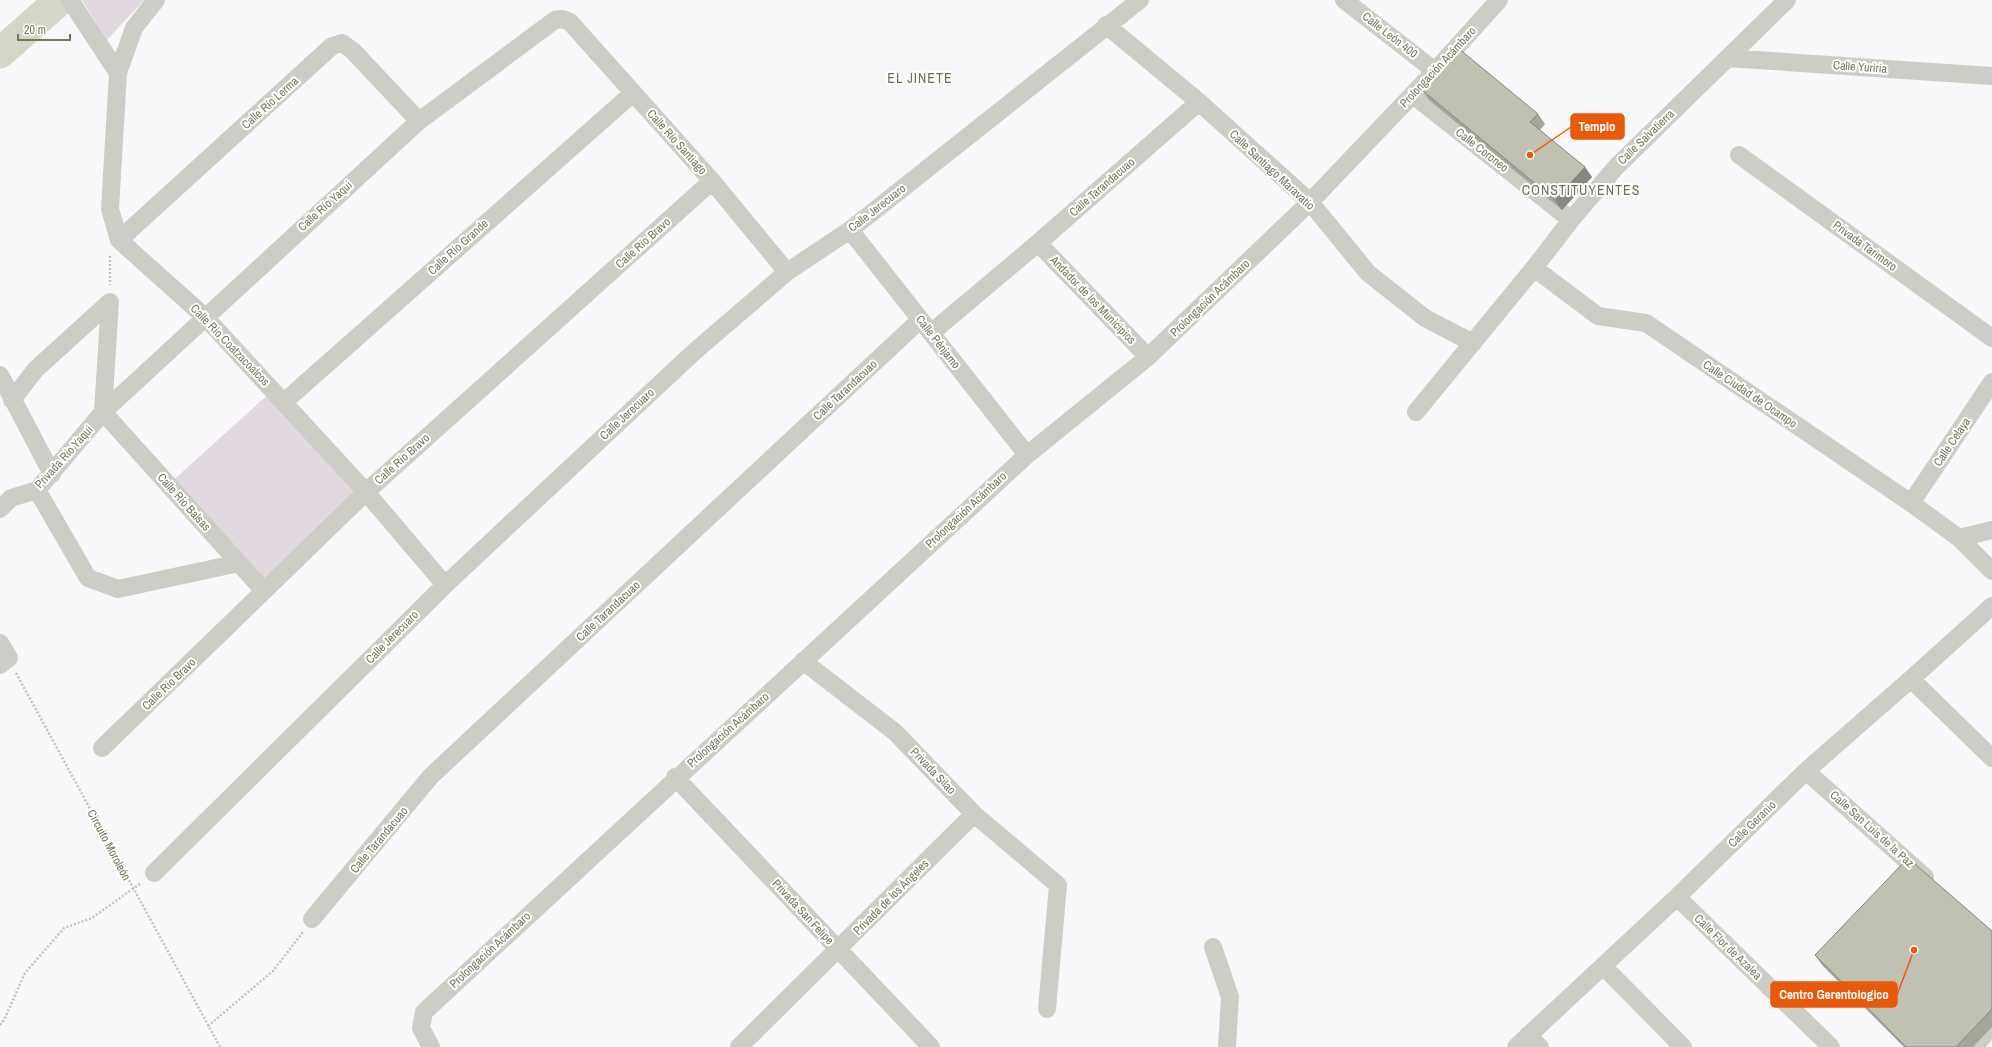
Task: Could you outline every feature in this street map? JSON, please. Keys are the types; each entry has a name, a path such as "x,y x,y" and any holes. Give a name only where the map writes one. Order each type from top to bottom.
{"street":[{"path":"70,0 118,73"},
{"path":"119,240 110,209 118,73 134,28 156,0"},
{"name":"Calle Jerecuaro","path":"154,873 445,585 694,352 787,272 850,230 1140,0"},
{"name":"Calle León 400","path":"1344,0 1436,71"},
{"name":"Prolongación Acámbaro","path":"431,1047 421,1028 424,1012 675,778 1027,454 1148,358 1310,202 1436,71 1499,0"},
{"name":"Calle Salvatierra","path":"1416,412 1534,268 1571,220 1616,167 1787,0"},
{"name":"Calle Río Santiago","path":"562,19 570,22 712,181 787,272"},
{"name":"Calle Río Yaqui","path":"103,412 419,121 555,20 562,19"},
{"name":"Calle Santiago Maravatio","path":"1106,26 1198,102 1310,202 1368,273 1425,318 1473,343"},
{"name":"Calle Río Lerma","path":"119,240 332,46 342,43 353,51 419,121"},
{"name":"Calle Yuriria","path":"1727,58 1992,76"},
{"name":"Calle Río Grande","path":"284,402 633,93"},
{"name":"Calle Coroneo","path":"1413,95 1571,220"},
{"name":"Calle Tarandacuao","path":"312,919 431,776 926,326 1038,243 1198,102"},
{"name":"Privada Tarimoro","path":"1739,155 1992,338"},
{"name":"Calle Río Bravo","path":"102,748 366,492 712,181"},
{"name":"Calle Pénjamo","path":"850,230 1027,454"},
{"name":"Calle Río Coatzacoalcos","path":"119,240 205,317 366,492 445,585"},
{"name":"Andador de los Municipios","path":"1038,243 1148,358"},
{"name":"Calle Ciudad de Ocampo","path":"1534,268 1598,316 1646,323 1911,503 1959,538 1992,571"},
{"path":"12,400 36,370 110,302 103,412"},
{"path":"0,375 52,474"},
{"name":"Calle Celaya","path":"1911,503 1992,382"},
{"name":"Privada Río Yaqui","path":"0,509 11,498 37,490 103,412"},
{"name":"Calle Río Balsas","path":"103,412 264,592"},
{"path":"37,490 88,578 118,589 239,563"},
{"path":"1959,538 1992,530"},
{"name":"Calle Geranio","path":"1528,1043 1603,966 1677,897 1806,771 1911,680 1992,606"},
{"name":"Privada Silao","path":"803,661 895,732 974,814 1058,885 1047,1009"},
{"path":"1911,680 1992,758"},
{"name":"Calle San Luis de la Paz","path":"1806,771 1939,889"},
{"name":"Privada San Felipe","path":"675,778 931,1047"},
{"name":"Privada de los Ángeles","path":"739,1047 974,814"},
{"name":"Calle Flor de Azalea","path":"1677,897 1831,1047"},
{"path":"1213,947 1230,997 1227,1047"},
{"path":"1603,966 1683,1047"},
{"path":"1973,1047 1992,1027"}],"path":[{"name":"Circuito Moroleón","path":"3,655 220,1047"},
{"path":"0,1025 4,1020 25,973 64,928 92,918 154,873"},
{"path":"208,1026 273,971 312,919"}],"shaded area":[{"path":"82,0 144,0 107,40"},
{"path":"273,390 366,492 264,591 168,485"}],"building":[{"path":"1458,48 1538,114 1530,122 1585,167 1555,200 1422,90"},
{"path":"1908,858 1992,931 1992,1009 1956,1047 1906,1047 1815,955"}],"waterway":[{"path":"0,53 60,0"}],"place":[{"name":"Templo","path":"1530,155"},
{"name":"Centro Gerentologico","path":"1914,950"}],"district":[{"name":"EL JINETE","path":"920,78"},
{"name":"CONSTITUYENTES","path":"1581,190"}]}
